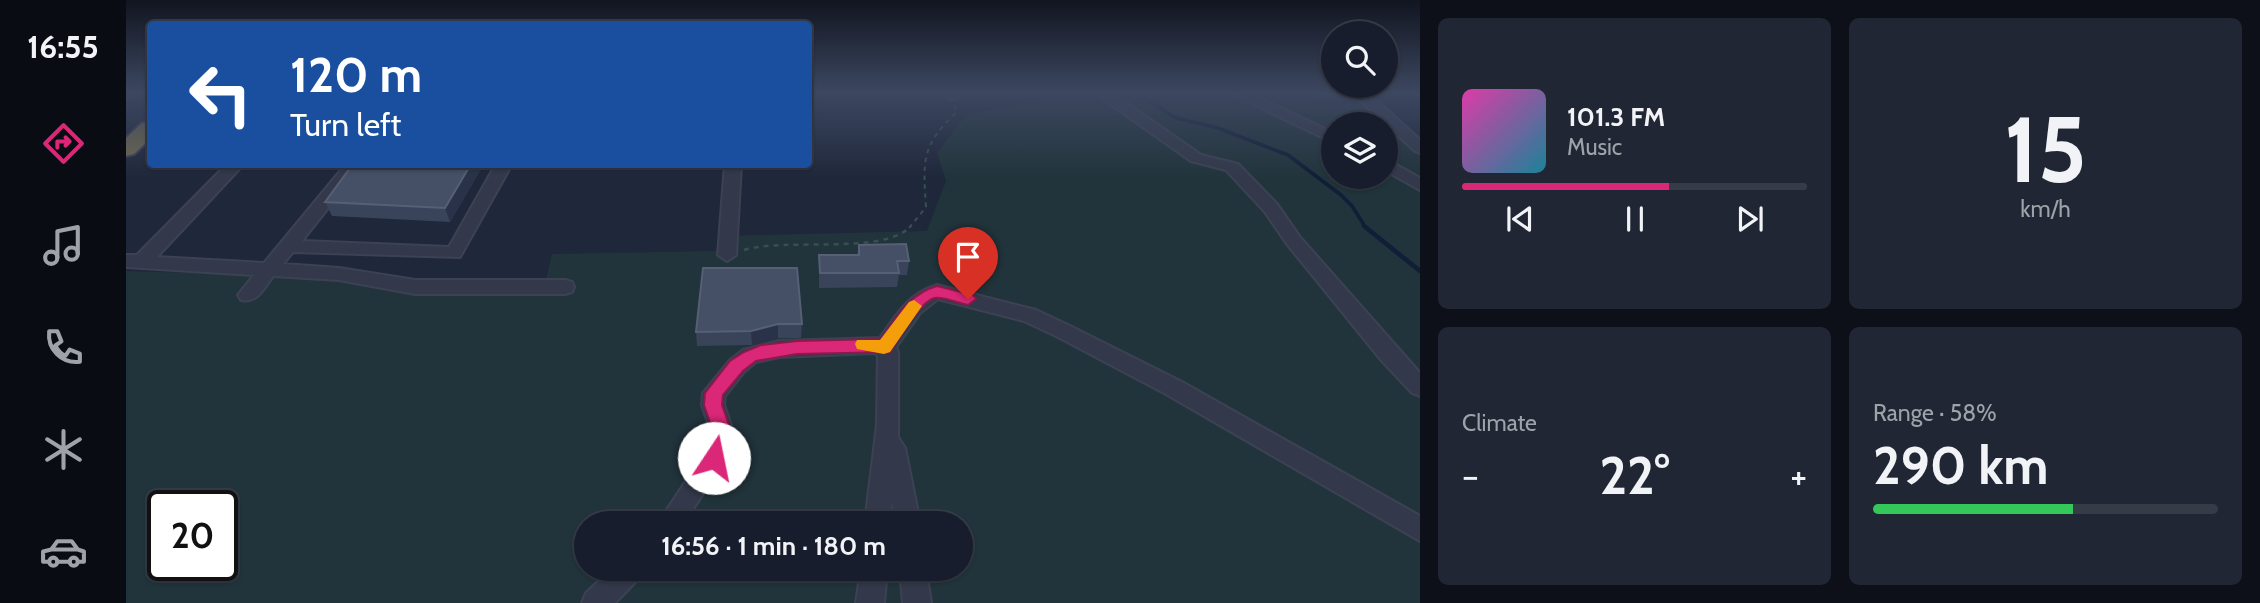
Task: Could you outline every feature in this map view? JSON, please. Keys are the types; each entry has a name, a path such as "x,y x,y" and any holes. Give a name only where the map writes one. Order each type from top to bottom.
{"highway":[{"path":"126,149 147,131"}],"street":[{"path":"1143,121 1196,158 1232,167 1271,208 1293,240 1420,387"},
{"path":"1296,121 1321,133"},
{"path":"1391,121 1420,148"},
{"path":"134,261 232,168"},
{"path":"248,295 352,168"},
{"path":"290,246 454,253 502,168"},
{"path":"727,255 733,168"},
{"path":"1398,171 1420,185"},
{"path":"134,261 339,274 415,287 565,287"},
{"path":"884,348 914,306 925,296 937,292 1029,315 1174,388 1420,529"},
{"path":"678,511 714,458 722,431 713,405 714,393 737,366 761,352 859,344 878,345 888,352 887,440 878,511"},
{"path":"887,440 893,448 906,511"},
{"path":"596,603 618,581"},
{"path":"870,603 873,581"},
{"path":"915,581 917,603"}],"path":[{"path":"727,255 763,244 880,242 908,230 926,207 922,153 938,128 946,121"}],"shaded area":[{"path":"961,121 1321,121 1321,189 1398,189 1398,132 1420,152 1420,603 126,603 126,271 327,277 416,292 542,296 552,254 719,251 720,236 927,231 946,181 937,153"}],"building":[{"path":"350,168 469,168 445,208 325,202"},
{"path":"906,244 909,261 897,261 899,273 820,273 819,255 859,255 859,245"},
{"path":"703,268 797,268 802,324 778,324 751,331 696,332"}],"waterway":[{"path":"1189,121 1218,128 1288,155 1341,195 1365,227"},
{"path":"1365,227 1420,271"}],"slow traffic":[{"path":"863,344 884,348 914,306"}],"route":[{"path":"714,458 722,431 713,405 714,393 737,366 750,356 779,349 859,344 884,348 914,306 925,296 937,292 968,299"}]}
